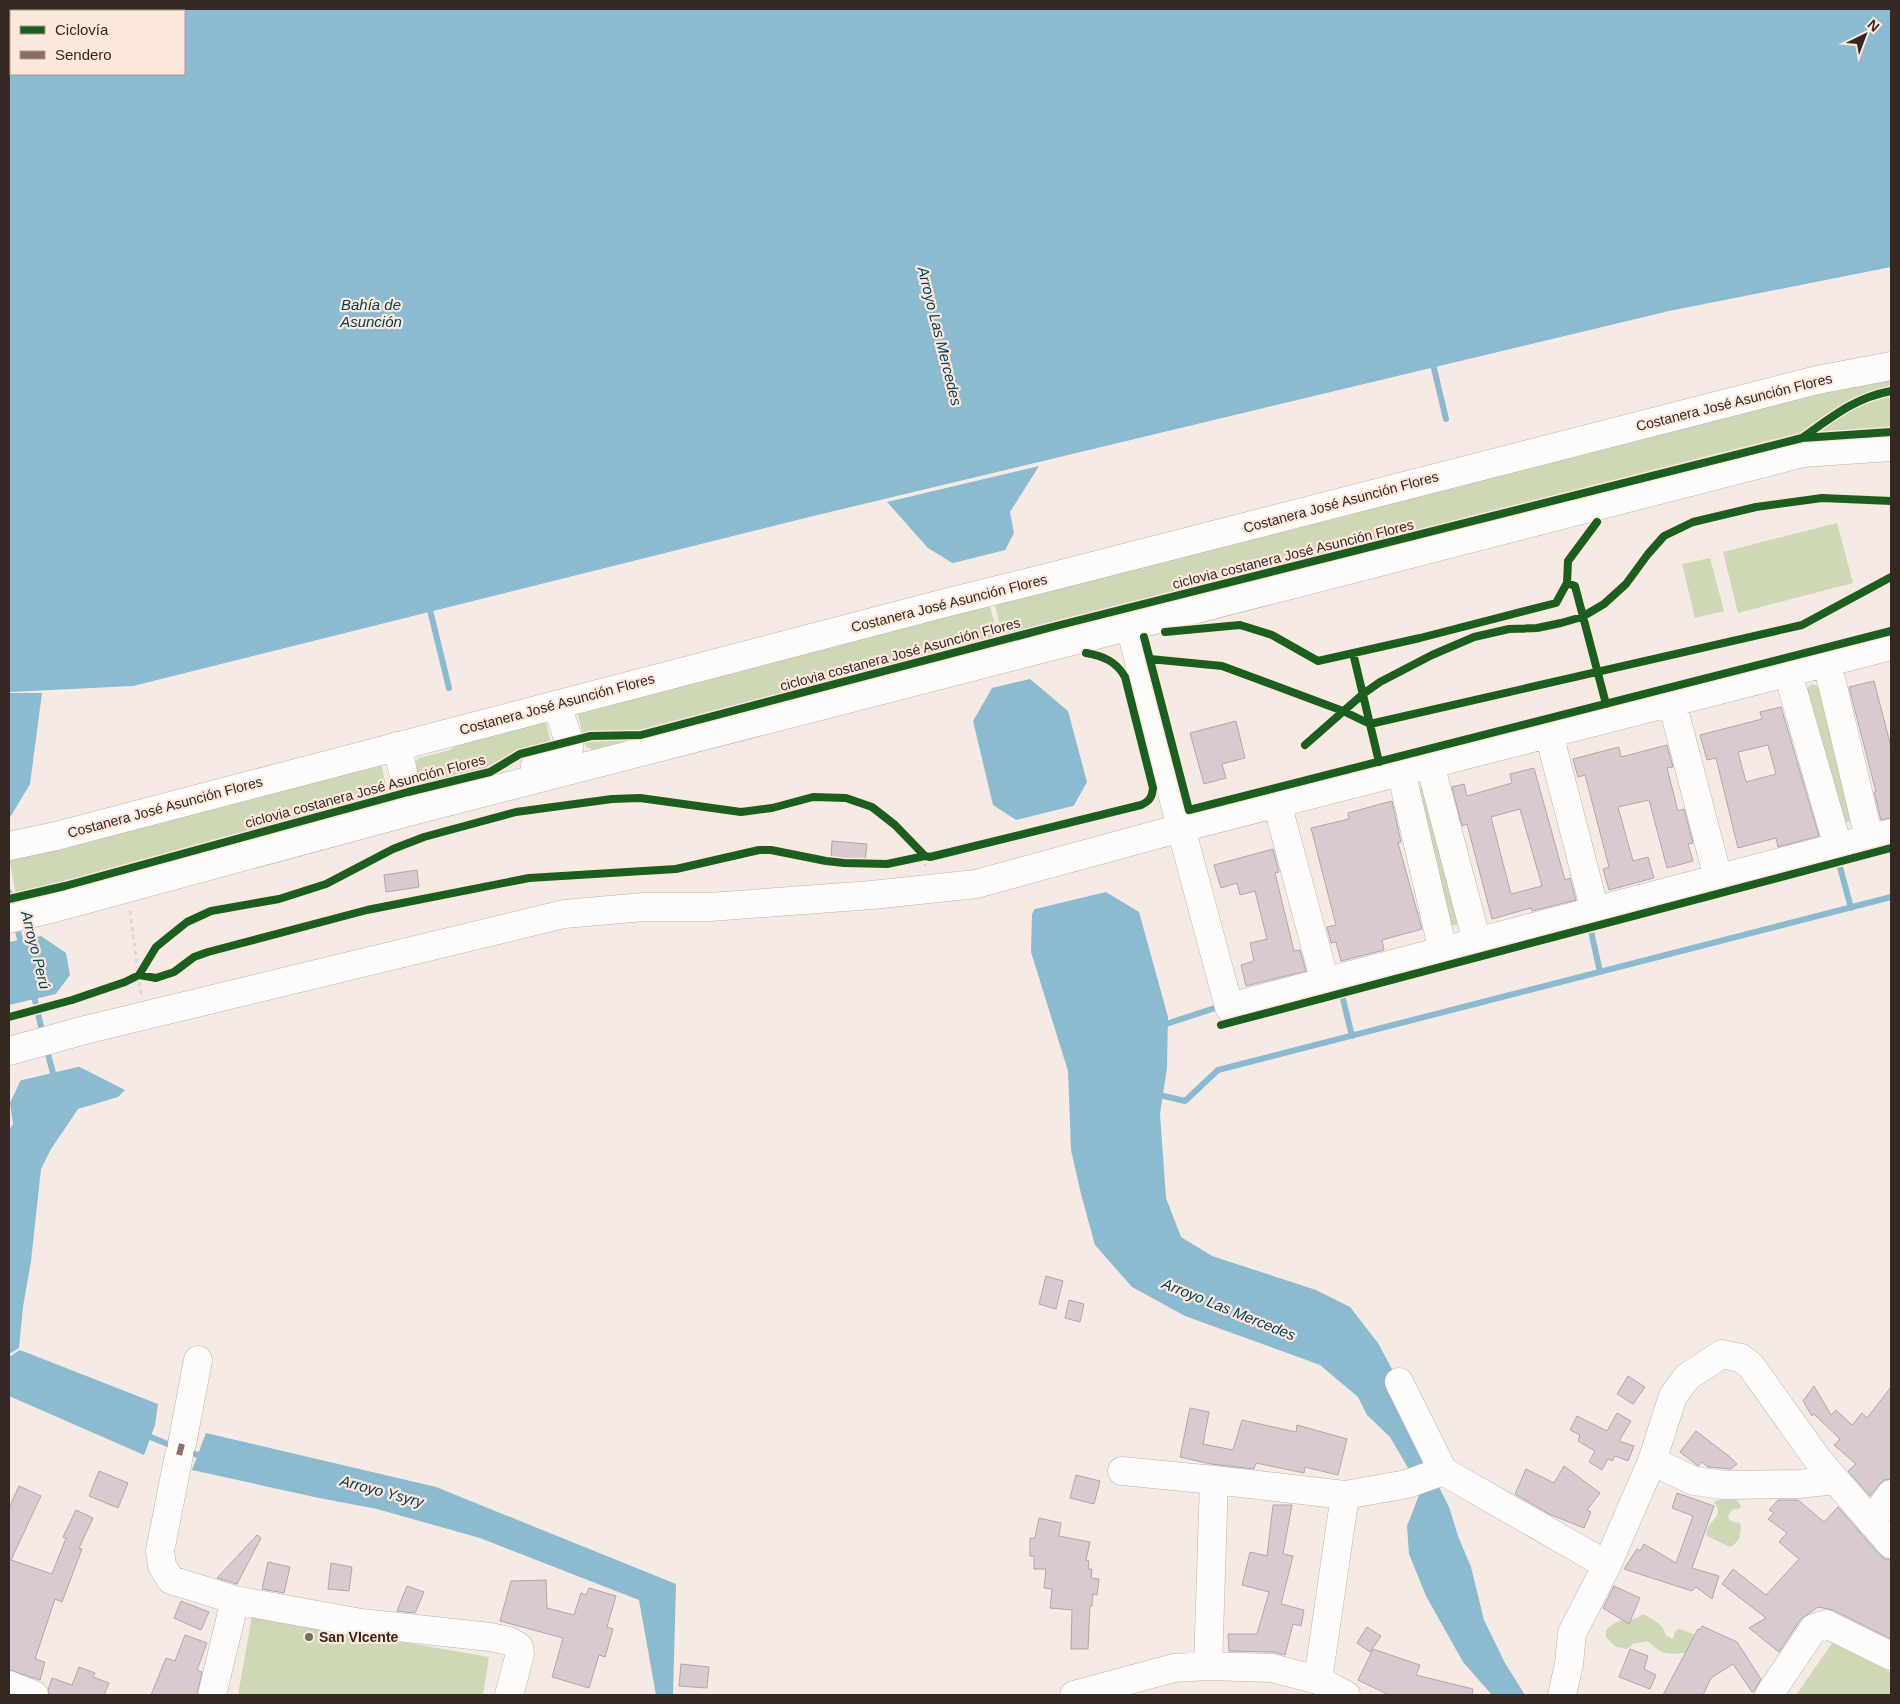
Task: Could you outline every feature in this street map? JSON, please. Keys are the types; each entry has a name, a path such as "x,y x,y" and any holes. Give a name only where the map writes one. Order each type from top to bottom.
{"main road":[{"name":"Costanera José Asunción Flores","path":"9,846 1788,387 1891,366"},
{"path":"9,919 412,811 1802,453 1891,446"},
{"path":"1130,626 1180,828 1229,1007 1880,836 1827,662"},
{"path":"9,1050 564,914 644,907 710,908 872,895 976,884 1180,828 1891,646"},
{"path":"1788,672 1838,847"},
{"path":"1672,702 1718,878"},
{"path":"506,787 523,769 560,758 566,754 569,748 568,742 556,705"},
{"path":"1549,734 1595,911"},
{"path":"397,746 412,811"},
{"path":"1430,764 1477,942"},
{"path":"1402,771 1443,951"},
{"path":"1276,804 1325,982"},
{"path":"1562,1695 1569,1664 1572,1633 1607,1565 1652,1461 1673,1396 1687,1377 1722,1354 1740,1358 1752,1366 1818,1460 1891,1544"},
{"path":"198,1360 160,1550 162,1566 171,1580 235,1600 361,1623 490,1637 509,1641 519,1647 520,1654 509,1695"},
{"path":"1399,1382 1438,1472 1607,1565"},
{"path":"1652,1461 1694,1481 1724,1485 1799,1484 1835,1480"},
{"path":"1122,1472 1345,1495 1407,1484 1438,1472"},
{"path":"1208,1666 1214,1480"},
{"path":"1872,1522 1891,1494"},
{"path":"1318,1680 1345,1495"},
{"path":"212,1695 235,1600"},
{"path":"1769,1695 1814,1628 1826,1624 1891,1656"},
{"path":"1074,1695 1174,1668 1208,1666 1272,1668 1318,1680 1346,1695"},
{"path":"9,1685 34,1695"}],"path":[{"path":"915,858 928,856 918,849"},
{"path":"129,906 135,977 142,997"},
{"path":"135,977 148,961"},
{"path":"135,977 147,976"}],"green space":[{"path":"1891,377 1891,435 1005,645 994,601 1780,401"},
{"path":"1837,523 1853,583 1738,613 1723,552"},
{"path":"1710,558 1724,611 1695,618 1682,564"},
{"path":"989,602 1000,646 593,750 586,747 577,712"},
{"path":"1813,684 1820,688 1851,820 1849,822 1843,822 1806,690"},
{"path":"540,721 546,723 552,748 548,753 514,763 489,778 427,793 422,790 415,762 419,758 450,750 466,740"},
{"path":"381,764 389,798 386,803 17,901 9,857"},
{"path":"1424,788 1458,924 1450,926 1418,789"},
{"path":"1721,1499 1737,1500 1741,1506 1732,1510 1728,1516 1730,1521 1740,1523 1741,1527 1738,1540 1730,1547 1707,1536 1708,1527 1718,1512 1714,1502"},
{"path":"1643,1614 1658,1623 1670,1638 1673,1639 1675,1632 1679,1629 1697,1635 1694,1651 1672,1654 1663,1653 1647,1641 1633,1644 1627,1649 1620,1648 1615,1646 1606,1637 1606,1630 1612,1625"},
{"name":"San VIcente","path":"252,1616 489,1657 483,1695 238,1695"},
{"path":"1833,1642 1891,1673 1891,1695 1796,1695"}],"water":[{"name":"Bahía de Asunción","path":"9,9 1891,9 1891,267 1669,311 805,518 133,686 9,692"},
{"path":"1039,466 1010,512 1014,533 1000,560 962,569 928,548 887,502"},
{"path":"1030,679 1068,711 1087,782 1068,816 1024,825 993,805 973,721 992,688"},
{"path":"9,693 42,693 30,784 11,816 9,816"},
{"name":"Arroyo Las Mercedes","path":"1086,880 1139,912 1168,1017 1167,1068 1160,1114 1166,1198 1181,1237 1212,1256 1316,1290 1350,1307 1378,1343 1394,1373 1434,1464 1411,1473 1390,1437 1367,1415 1358,1397 1320,1365 1185,1316 1132,1287 1095,1245 1071,1150 1068,1071 1031,952 1032,914 1044,890"},
{"path":"41,936 66,953 70,975 52,999 9,1009 9,942"},
{"path":"68,1061 125,1090 118,1097 78,1109 51,1149 41,1169 19,1348 9,1354 9,1130 13,1124 10,1103 24,1073"},
{"path":"20,1350 158,1404 155,1425 144,1455 9,1396 9,1357"},
{"path":"206,1433 436,1487 676,1584 673,1695 656,1695 639,1600 480,1538 377,1509 192,1470"},
{"path":"1439,1487 1449,1507 1458,1536 1471,1567 1484,1620 1505,1663 1525,1695 1492,1695 1463,1662 1426,1596 1409,1554 1407,1526 1419,1495"}],"pier":[{"path":"1009,549 1001,562 962,572 949,564"},
{"path":"1077,805 1069,818 1024,828 1012,821"},
{"path":"1086,878 1110,891 1031,910 1043,888"},
{"path":"60,993 53,1001 9,1012 9,1005"},
{"path":"67,1059 82,1066 18,1081 23,1070"}],"building":[{"path":"1874,681 1891,747 1891,818 1881,820 1874,792 1876,792 1849,687"},
{"path":"1781,707 1819,836 1778,847 1776,838 1738,848 1716,758 1707,760 1700,735 1762,719 1760,712","holes":["1768,745 1776,774 1746,782 1738,752"]},
{"path":"1236,721 1245,758 1222,764 1226,778 1204,784 1190,733"},
{"path":"1667,745 1673,767 1667,768 1678,811 1684,809 1693,843 1688,844 1693,861 1667,868 1649,800 1618,807 1633,861 1648,857 1654,878 1609,890 1603,869 1609,867 1585,775 1578,777 1573,759 1619,747 1621,757"},
{"path":"1534,768 1565,880 1570,878 1576,900 1532,911 1531,908 1492,919 1467,824 1462,826 1452,787 1464,784 1467,796 1512,783 1510,774","holes":["1520,809 1542,886 1511,894 1491,817"]},
{"path":"1392,801 1401,842 1398,843 1422,929 1382,940 1384,950 1341,961 1336,942 1331,943 1327,927 1336,925 1311,828 1349,819 1348,813"},
{"path":"832,841 867,844 865,862 831,860"},
{"path":"1273,849 1279,872 1275,873 1294,951 1300,950 1306,971 1246,986 1241,965 1254,961 1250,943 1267,939 1255,891 1240,895 1237,883 1221,888 1214,865"},
{"path":"417,870 419,887 386,892 384,875"},
{"path":"1046,1276 1063,1281 1056,1309 1039,1304"},
{"path":"1069,1300 1084,1304 1080,1322 1065,1318"},
{"path":"1628,1376 1645,1387 1633,1404 1617,1394"},
{"path":"1814,1386 1831,1415 1836,1410 1852,1425 1862,1413 1867,1418 1891,1387 1891,1479 1884,1480 1870,1496 1848,1471 1856,1464 1834,1445 1840,1439 1814,1414 1812,1416 1803,1401"},
{"path":"1190,1408 1209,1412 1203,1444 1233,1450 1242,1420 1296,1432 1297,1425 1347,1439 1338,1475 1305,1467 1304,1473 1256,1463 1254,1469 1211,1464 1180,1457"},
{"path":"1617,1413 1631,1421 1619,1441 1634,1446 1628,1461 1615,1456 1612,1461 1608,1459 1602,1470 1589,1462 1595,1451 1578,1441 1580,1435 1570,1430 1577,1416 1607,1431"},
{"path":"1696,1431 1737,1464 1731,1469 1708,1467 1702,1462 1698,1466 1680,1452"},
{"path":"1564,1466 1600,1493 1587,1510 1591,1512 1584,1528 1549,1514 1515,1494 1526,1469 1554,1483"},
{"path":"99,1471 128,1483 118,1508 89,1496"},
{"path":"1076,1475 1100,1481 1094,1504 1070,1498"},
{"path":"19,1486 41,1496 11,1560 52,1574 66,1538 63,1537 76,1510 93,1518 79,1548 82,1549 62,1602 55,1599 35,1659 45,1662 40,1680 9,1670 9,1508"},
{"path":"1677,1493 1714,1506 1692,1568 1719,1576 1712,1599 1696,1587 1692,1591 1624,1569 1637,1549 1640,1551 1644,1544 1676,1563 1693,1516 1672,1508"},
{"path":"1778,1500 1798,1500 1824,1522 1838,1507 1879,1554 1885,1559 1891,1560 1891,1639 1833,1610 1818,1607 1801,1619 1779,1652 1749,1628 1766,1618 1722,1584 1733,1569 1766,1595 1799,1559 1779,1542 1787,1533 1768,1519 1774,1513 1769,1510"},
{"path":"1273,1505 1292,1505 1283,1554 1293,1556 1281,1604 1304,1610 1301,1626 1293,1624 1285,1655 1273,1652 1229,1651 1228,1634 1257,1634 1269,1592 1242,1585 1250,1552 1267,1556"},
{"path":"1039,1518 1061,1523 1059,1536 1090,1542 1086,1560 1089,1561 1088,1569 1092,1569 1091,1578 1099,1579 1097,1595 1093,1594 1092,1606 1090,1606 1088,1649 1071,1649 1072,1610 1050,1608 1052,1589 1044,1588 1046,1569 1034,1569 1034,1556 1030,1556 1030,1538 1035,1538"},
{"path":"257,1535 261,1538 237,1584 217,1578"},
{"path":"268,1562 290,1567 284,1593 262,1589"},
{"path":"331,1563 352,1567 349,1591 328,1589"},
{"path":"546,1580 547,1608 574,1615 581,1593 586,1595 589,1588 616,1596 607,1627 613,1629 605,1657 599,1655 589,1688 552,1677 563,1638 500,1621 511,1581"},
{"path":"407,1586 424,1592 415,1613 397,1611"},
{"path":"1614,1586 1640,1598 1629,1624 1603,1608"},
{"path":"181,1601 209,1612 201,1630 174,1618"},
{"path":"1702,1626 1737,1642 1761,1679 1755,1690 1752,1692 1733,1664 1711,1678 1703,1695 1663,1695 1698,1629 1700,1630"},
{"path":"1367,1627 1381,1636 1370,1652 1357,1643"},
{"path":"185,1635 207,1643 197,1670 202,1672 197,1695 151,1695 166,1658 175,1661"},
{"path":"1373,1649 1420,1665 1416,1675 1473,1689 1472,1695 1389,1695 1358,1680"},
{"path":"1630,1649 1648,1656 1644,1669 1656,1675 1650,1689 1619,1677"},
{"path":"681,1664 709,1667 707,1688 679,1686"},
{"path":"79,1667 95,1673 93,1677 109,1683 104,1695 49,1695 48,1690 52,1678 72,1685"}],"waterway":[{"path":"1432,360 1446,419"},
{"path":"429,606 449,688"},
{"path":"1837,856 1851,908"},
{"name":"Arroyo Perú","path":"9,892 13,911"},
{"path":"1155,1094 1185,1101 1218,1070 1891,897"},
{"path":"1589,922 1600,972"},
{"name":"Arroyo Perú","path":"16,923 22,947"},
{"path":"1340,987 1352,1036"},
{"name":"Arroyo Perú","path":"34,996 43,1035"},
{"path":"1160,1026 1218,1007"},
{"name":"Arroyo Perú","path":"46,1047 53,1073"},
{"name":"Arroyo Ysyry","path":"143,1434 175,1447"},
{"name":"Arroyo Ysyry","path":"184,1451 206,1457"}],"marked path":[{"path":"179,1455 182,1444"}],"cycle path":[{"path":"1802,438 1854,403 1891,391"},
{"name":"ciclovia costanera José Asunción Flores","path":"9,899 65,886 408,792 490,772 520,754 591,736 641,735 1056,626 1802,438 1891,432"},
{"path":"1305,745 1363,694 1380,682 1432,655 1474,637 1509,629 1537,628 1582,617 1604,604 1626,584 1664,536 1693,522 1756,507 1822,498 1891,501"},
{"path":"1165,632 1240,625 1272,635 1318,661 1420,638 1556,603 1567,583 1568,561 1597,522"},
{"path":"1150,659 1222,666 1343,711 1370,724 1802,625 1891,577"},
{"path":"1567,583 1575,586 1606,704"},
{"path":"1144,637 1189,810 1891,631"},
{"path":"9,1017 72,1000 125,982 139,975 156,947 187,922 211,911 279,899 326,884 393,849 424,837 516,812 612,799 640,798 741,812 772,808 813,797 846,798 872,807 895,825 925,856 930,857 1141,805 1150,798 1153,788 1125,677 1113,663 1086,653"},
{"path":"1353,653 1379,762"},
{"path":"1221,1025 1891,848"},
{"path":"139,975 156,978 174,972 194,957 208,952 367,910 529,878 676,869 759,850 771,850 844,863 887,864 925,856"}],"place":[{"name":"San VIcente","path":"309,1637"}]}
